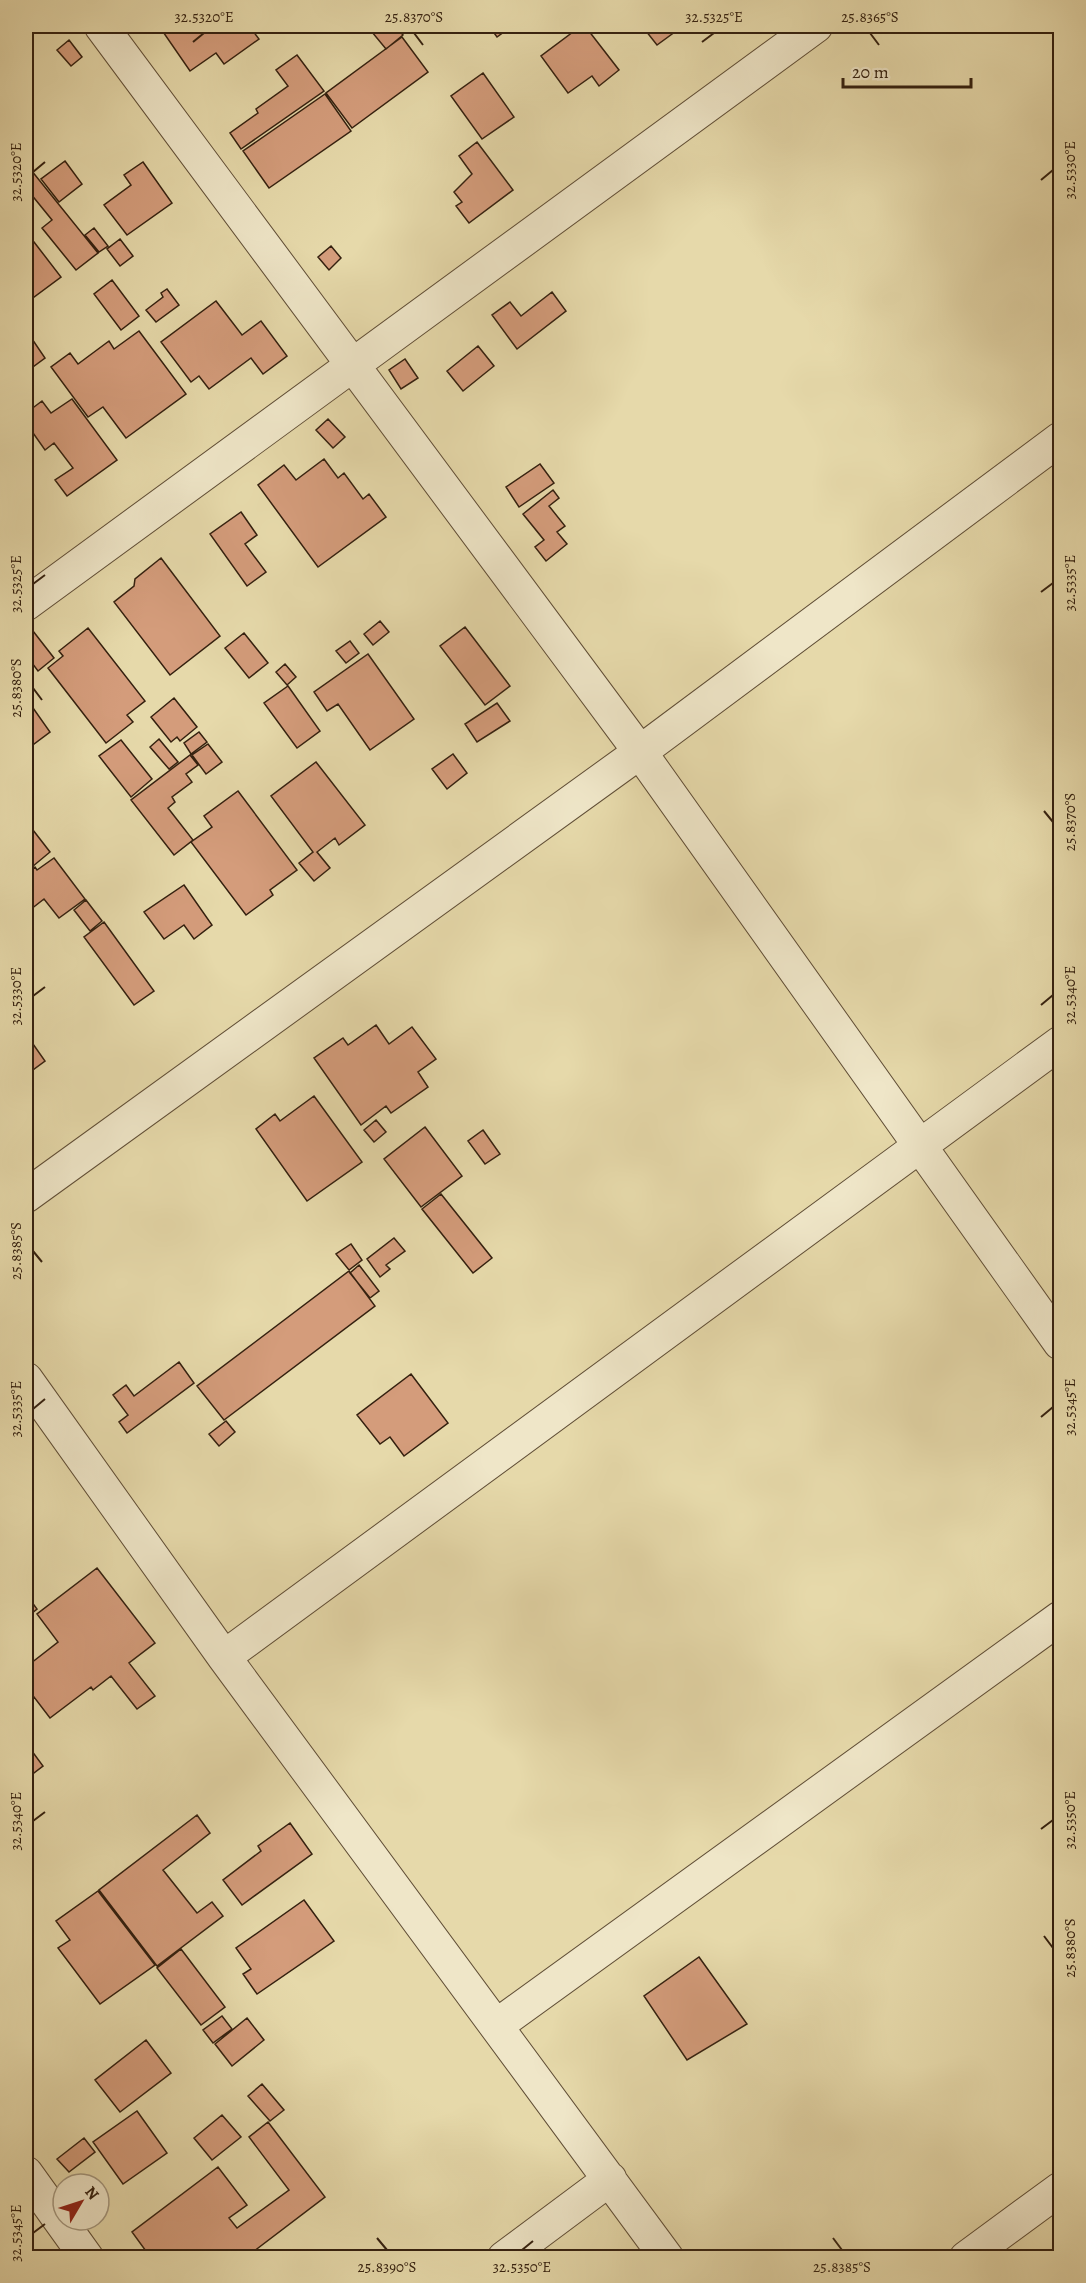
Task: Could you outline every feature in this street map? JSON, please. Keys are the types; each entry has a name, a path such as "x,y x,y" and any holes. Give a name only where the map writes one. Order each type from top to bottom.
{"street":[{"path":"100,26 640,752 1060,1343"},
{"path":"26,604 816,26"},
{"path":"26,1194 640,752 1060,440"},
{"path":"26,1194 551,791"},
{"path":"224,1656 1060,1044"},
{"path":"26,1379 224,1656 667,2258"},
{"path":"496,2026 1060,1618"},
{"path":"26,2173 87,2258"},
{"path":"504,2258 610,2179"},
{"path":"966,2258 1060,2189"}],"building":[{"path":"159,26 249,26 259,39 224,64 216,53 190,71"},
{"path":"367,26 395,26 403,35 386,49"},
{"path":"489,26 512,26 497,37"},
{"path":"581,26 585,26 619,70 599,86 592,76 568,93 541,56"},
{"path":"642,26 683,26 657,45"},
{"path":"402,37 428,72 352,128 326,93"},
{"path":"69,40 82,57 71,66 57,50"},
{"path":"297,55 324,91 241,149 230,133 258,113 256,109 288,86 276,70"},
{"path":"483,73 514,117 482,139 451,96"},
{"path":"325,94 351,131 269,188 243,151"},
{"path":"477,142 513,190 469,223 456,206 462,202 454,192 472,174 459,156"},
{"path":"65,161 82,184 59,202 41,179"},
{"path":"143,162 172,203 127,235 104,205 131,185 124,175"},
{"path":"27,165 98,253 76,270 42,228 52,220 26,188"},
{"path":"94,228 108,246 99,252 85,235"},
{"path":"120,239 133,256 120,266 107,249"},
{"path":"34,242 61,277 26,303 26,248"},
{"path":"331,246 341,258 329,270 318,257"},
{"path":"112,280 139,316 121,330 94,294"},
{"path":"167,289 179,305 156,322 146,310 163,297 161,293"},
{"path":"552,292 566,311 517,349 492,315 510,302 521,316"},
{"path":"216,301 242,335 261,321 287,356 263,374 251,358 209,389 199,376 191,382 161,342"},
{"path":"26,330 45,358 26,372"},
{"path":"139,331 186,394 126,438 103,407 88,417 51,367 70,353 78,364 109,341 114,349"},
{"path":"478,346 494,366 463,391 447,371"},
{"path":"405,359 418,378 401,389 389,370"},
{"path":"72,399 117,460 67,496 55,480 73,468 54,443 45,450 26,423 26,413 42,401 51,413"},
{"path":"328,419 345,437 333,448 316,430"},
{"path":"324,459 338,478 344,473 363,499 369,494 386,517 318,567 258,485 284,465 296,480"},
{"path":"540,464 554,483 519,507 506,487"},
{"path":"553,490 559,498 549,506 565,526 557,532 567,544 546,561 535,547 544,540 523,514"},
{"path":"241,512 257,535 245,544 266,572 247,586 210,534"},
{"path":"161,558 220,636 170,675 114,602 134,586 135,579"},
{"path":"380,621 389,632 373,645 364,634"},
{"path":"465,627 510,686 485,705 440,646"},
{"path":"88,628 145,701 127,715 133,722 106,743 48,668 63,656 59,651"},
{"path":"33,631 54,658 38,671 26,655 26,637"},
{"path":"244,633 268,663 249,678 225,648"},
{"path":"350,641 359,653 346,663 336,651"},
{"path":"368,654 414,719 370,750 338,704 327,711 314,692"},
{"path":"285,664 296,677 287,685 276,672"},
{"path":"288,686 320,731 297,748 264,703"},
{"path":"26,698 50,732 26,750"},
{"path":"174,698 197,727 180,741 177,737 171,742 151,717"},
{"path":"497,703 510,721 477,742 465,724"},
{"path":"199,732 207,742 191,754 184,743"},
{"path":"159,739 178,762 169,769 150,747"},
{"path":"121,740 152,779 131,797 99,756"},
{"path":"208,744 222,762 206,774 192,755"},
{"path":"453,754 467,773 447,789 432,769"},
{"path":"190,755 198,765 186,774 192,782 172,797 175,802 168,808 193,840 174,855 131,800"},
{"path":"316,762 365,825 339,845 335,838 317,852 330,868 314,881 299,863 313,852 271,796"},
{"path":"238,791 297,870 270,890 273,895 246,915 191,842 212,827 204,816"},
{"path":"26,821 50,852 26,872"},
{"path":"54,858 85,899 59,918 44,899 26,913 26,874 35,867 37,870"},
{"path":"184,885 212,925 194,939 184,925 164,939 144,912"},
{"path":"86,900 102,921 90,931 74,910"},
{"path":"104,922 154,991 134,1005 84,937"},
{"path":"376,1025 389,1044 412,1027 436,1059 418,1072 428,1087 391,1113 386,1106 361,1125 314,1058 343,1038 348,1045"},
{"path":"26,1034 45,1061 26,1075"},
{"path":"314,1096 362,1162 307,1201 256,1129 275,1114 280,1121"},
{"path":"376,1120 386,1132 374,1142 364,1130"},
{"path":"425,1127 462,1176 421,1207 384,1159"},
{"path":"483,1130 500,1154 485,1164 468,1141"},
{"path":"441,1194 492,1258 473,1273 422,1209"},
{"path":"394,1238 405,1251 386,1265 390,1269 380,1277 367,1259"},
{"path":"351,1244 362,1260 349,1270 336,1254"},
{"path":"359,1265 379,1291 370,1298 350,1273"},
{"path":"349,1271 375,1306 224,1420 197,1386"},
{"path":"179,1362 194,1383 127,1433 119,1422 128,1415 113,1395 126,1385 134,1396"},
{"path":"411,1374 448,1423 404,1456 390,1437 380,1444 357,1415"},
{"path":"226,1421 235,1432 219,1446 209,1434"},
{"path":"97,1568 155,1643 129,1663 155,1696 137,1709 111,1676 93,1690 91,1687 50,1718 34,1697 26,1703 26,1667 58,1642 37,1614"},
{"path":"26,1594 37,1609 26,1618"},
{"path":"26,1743 43,1766 26,1779"},
{"path":"197,1815 210,1833 163,1870 197,1913 212,1902 223,1916 157,1966 99,1890"},
{"path":"290,1823 312,1854 242,1905 223,1880 261,1851 258,1846"},
{"path":"98,1891 155,1965 100,2004 58,1948 70,1940 56,1921"},
{"path":"304,1900 334,1941 257,1994 243,1974 251,1969 236,1948"},
{"path":"181,1949 225,2007 201,2025 157,1968"},
{"path":"699,1957 747,2024 687,2060 644,1996"},
{"path":"222,2016 232,2029 213,2043 203,2030"},
{"path":"247,2018 264,2040 232,2066 215,2044"},
{"path":"146,2040 171,2073 120,2112 95,2080"},
{"path":"262,2084 284,2110 270,2121 248,2096"},
{"path":"137,2111 167,2153 123,2184 93,2142"},
{"path":"222,2115 241,2137 212,2160 194,2138"},
{"path":"268,2122 325,2197 245,2258 167,2258 162,2251 151,2258 132,2232 218,2167 247,2205 229,2218 237,2228 289,2190 249,2137"},
{"path":"84,2138 95,2152 69,2172 57,2159"}]}
